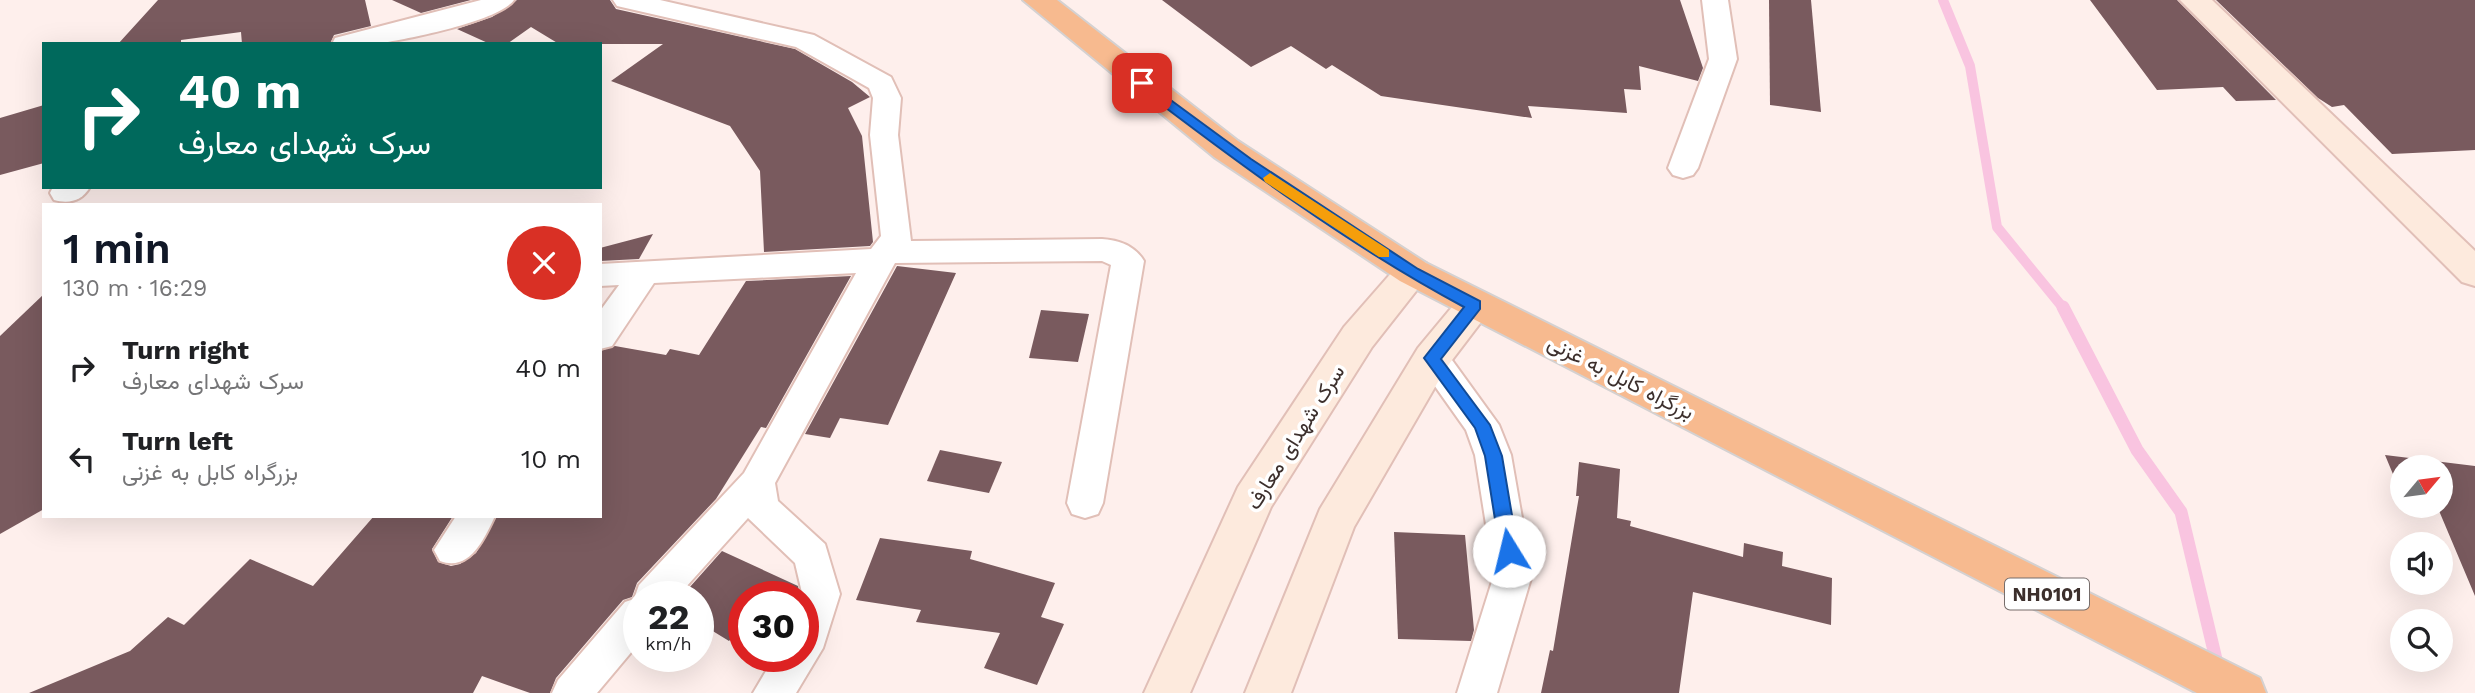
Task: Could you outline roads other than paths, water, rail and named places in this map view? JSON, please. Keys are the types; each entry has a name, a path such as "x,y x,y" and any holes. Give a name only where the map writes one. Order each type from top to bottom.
{"highway":[{"name":"بزرگراه کابل به غزنی","path":"1038,0 1226,149 1413,272 2242,693"}],"main road":[{"path":"2195,0 2475,273"},
{"name":"سرک شهدای معارف","path":"1167,693 1253,499 1358,337 1413,272"},
{"path":"1268,693 1335,522 1432,358 1475,305"}],"street":[{"path":"353,42 480,11 500,0"},
{"path":"626,0 805,41 881,83 887,98 884,135 897,237 883,256 757,483 668,581"},
{"path":"1683,168 1723,60 1714,0"},
{"path":"602,275 883,256 1113,251 1128,261 1085,503"},
{"path":"602,334 646,271"},
{"path":"1432,358 1482,425 1493,456 1513,575 1477,693"},
{"path":"757,483 761,508 812,555 818,581"},
{"path":"453,550 476,518"},
{"path":"572,693 623,633"},
{"path":"773,693 787,672"}],"waterway":[{"path":"1943,0 1970,66 1997,227 2064,309"},
{"path":"2063,307 2137,450 2181,512 2224,693"}]}
